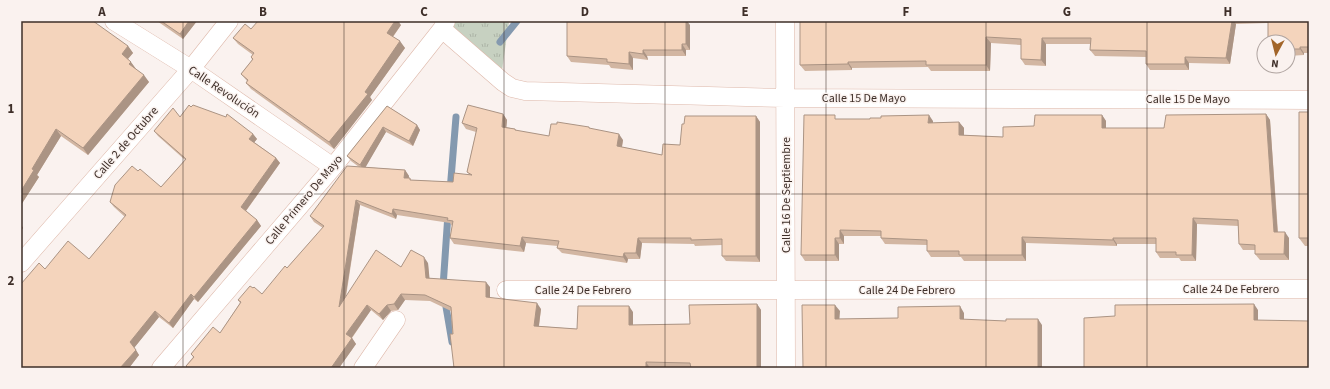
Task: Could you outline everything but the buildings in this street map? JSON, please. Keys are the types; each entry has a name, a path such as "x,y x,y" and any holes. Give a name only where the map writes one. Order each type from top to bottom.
{"street":[{"name":"Calle Revolución","path":"114,21 190,69 333,167"},
{"name":"Calle 2 de Octubre","path":"21,263 190,69 229,21"},
{"name":"Calle 16 De Septiembre","path":"786,21 786,368"},
{"name":"Calle 15 De Mayo","path":"444,25 503,82 512,88 525,91 785,98 1309,100"},
{"name":"Calle Primero De Mayo","path":"161,368 333,167 444,25"},
{"name":"Calle 24 De Febrero","path":"506,290 1309,289"},
{"path":"363,368 396,320"}],"green space":[{"path":"451,21 509,21 500,85 444,36"}],"waterway":[{"path":"500,42 517,21"},
{"path":"450,191 456,117"},
{"path":"443,287 448,214"},
{"path":"445,301 452,342"}]}
